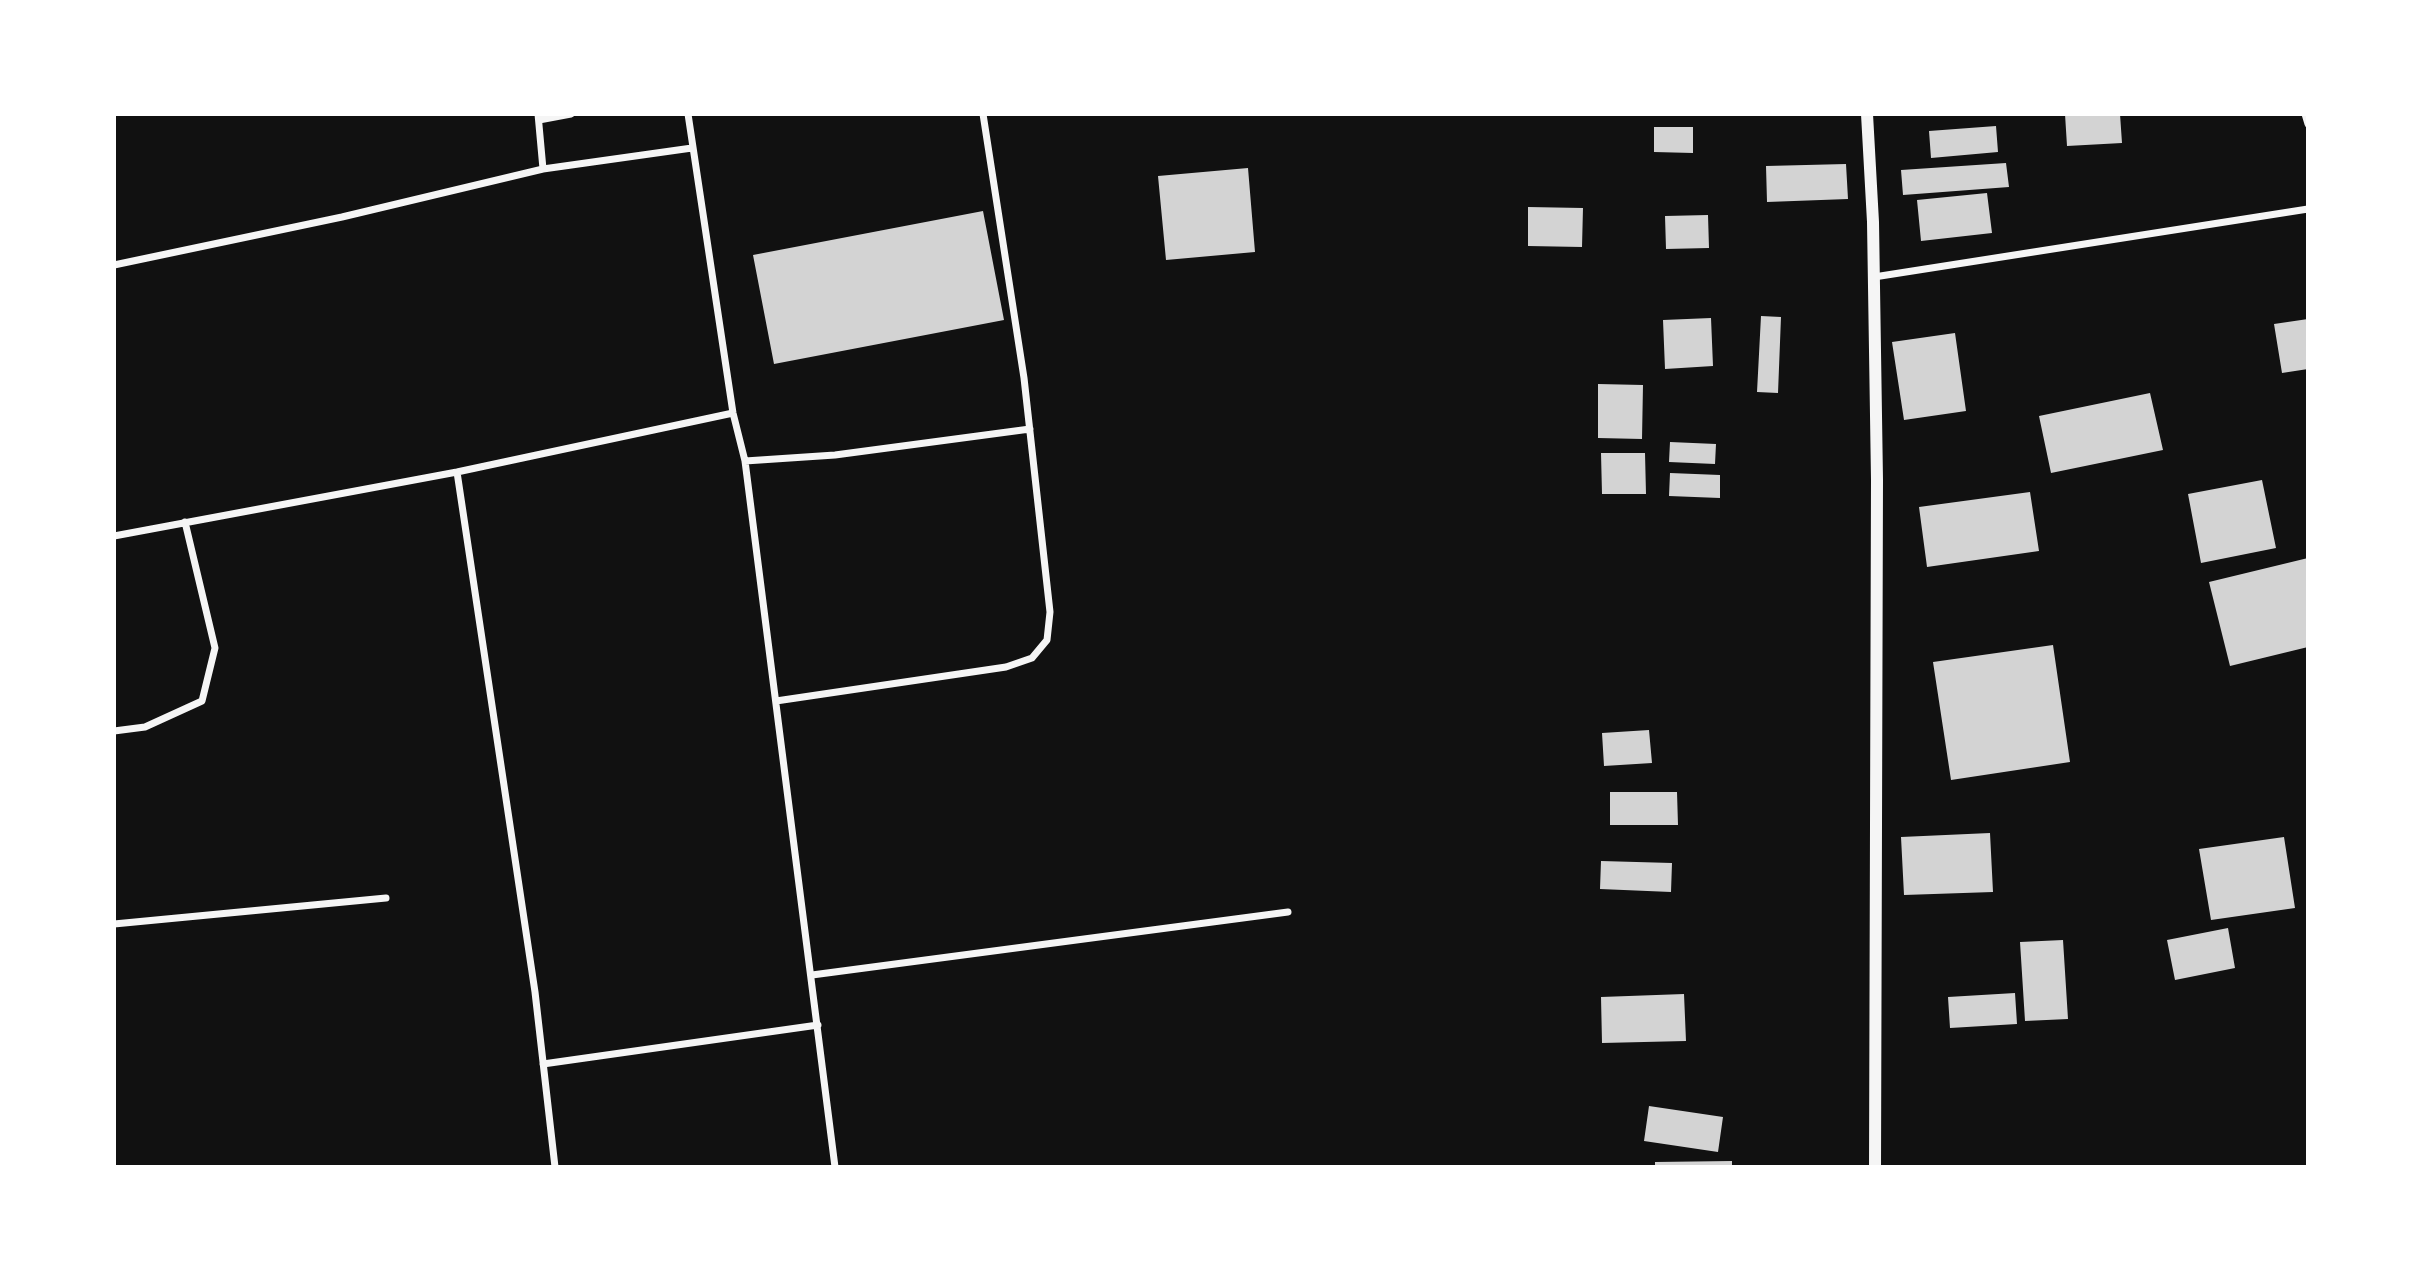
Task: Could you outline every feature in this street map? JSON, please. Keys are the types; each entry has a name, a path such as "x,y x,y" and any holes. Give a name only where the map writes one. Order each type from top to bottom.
{"street":[{"path":"543,169 538,117 571,114"},
{"path":"688,114 733,413 745,461 835,1167"},
{"path":"776,701 1006,667 1032,658 1047,640 1050,612 1024,378 983,114"},
{"path":"1867,114 1873,210 1877,480 1875,1167"},
{"path":"2305,114 2308,124"},
{"path":"114,265 342,217 543,169 692,148"},
{"path":"1874,277 2308,209"},
{"path":"114,536 457,472 733,413"},
{"path":"745,461 835,455 1030,429"},
{"path":"457,472 533,978 555,1167"},
{"path":"114,731 145,727 202,701 215,648 185,522"},
{"path":"114,924 386,898"},
{"path":"812,975 1288,912"},
{"path":"543,1064 818,1025"}],"building":[{"path":"2065,114 2120,114 2122,143 2067,146"},
{"path":"1996,126 1998,152 1931,158 1929,131"},
{"path":"1654,127 1693,127 1693,153 1654,152"},
{"path":"2006,163 2009,187 1903,195 1901,170"},
{"path":"1846,164 1848,199 1767,202 1766,166"},
{"path":"1248,168 1255,252 1166,260 1158,176"},
{"path":"1987,193 1992,233 1921,241 1917,200"},
{"path":"1528,207 1583,208 1582,247 1528,246"},
{"path":"983,211 1004,320 774,364 753,255"},
{"path":"1708,215 1709,248 1666,249 1665,216"},
{"path":"1761,316 1781,317 1778,393 1757,392"},
{"path":"1711,318 1713,366 1665,369 1663,320"},
{"path":"2308,319 2308,369 2282,373 2274,324"},
{"path":"1955,333 1966,411 1904,420 1892,342"},
{"path":"1598,384 1643,385 1642,439 1598,438"},
{"path":"2150,393 2163,450 2051,473 2039,416"},
{"path":"1670,442 1716,444 1715,464 1669,462"},
{"path":"1601,453 1645,453 1646,494 1602,494"},
{"path":"1670,473 1720,475 1720,498 1669,496"},
{"path":"2262,480 2276,548 2201,563 2188,494"},
{"path":"2030,492 2039,551 1927,567 1919,507"},
{"path":"2308,558 2308,647 2230,666 2209,582"},
{"path":"2053,645 2070,762 1951,780 1933,662"},
{"path":"1649,730 1652,763 1604,766 1602,733"},
{"path":"1610,792 1677,792 1678,825 1610,825"},
{"path":"1990,833 1993,892 1904,895 1901,837"},
{"path":"2284,837 2295,908 2211,920 2199,849"},
{"path":"1601,861 1672,863 1671,892 1600,889"},
{"path":"2228,928 2235,968 2175,980 2167,940"},
{"path":"2063,940 2068,1019 2025,1021 2020,942"},
{"path":"2015,993 2017,1024 1950,1028 1948,997"},
{"path":"1684,994 1686,1041 1602,1043 1601,997"},
{"path":"1649,1106 1723,1117 1718,1152 1644,1141"},
{"path":"1732,1161 1732,1167 1655,1167 1655,1162"}]}
